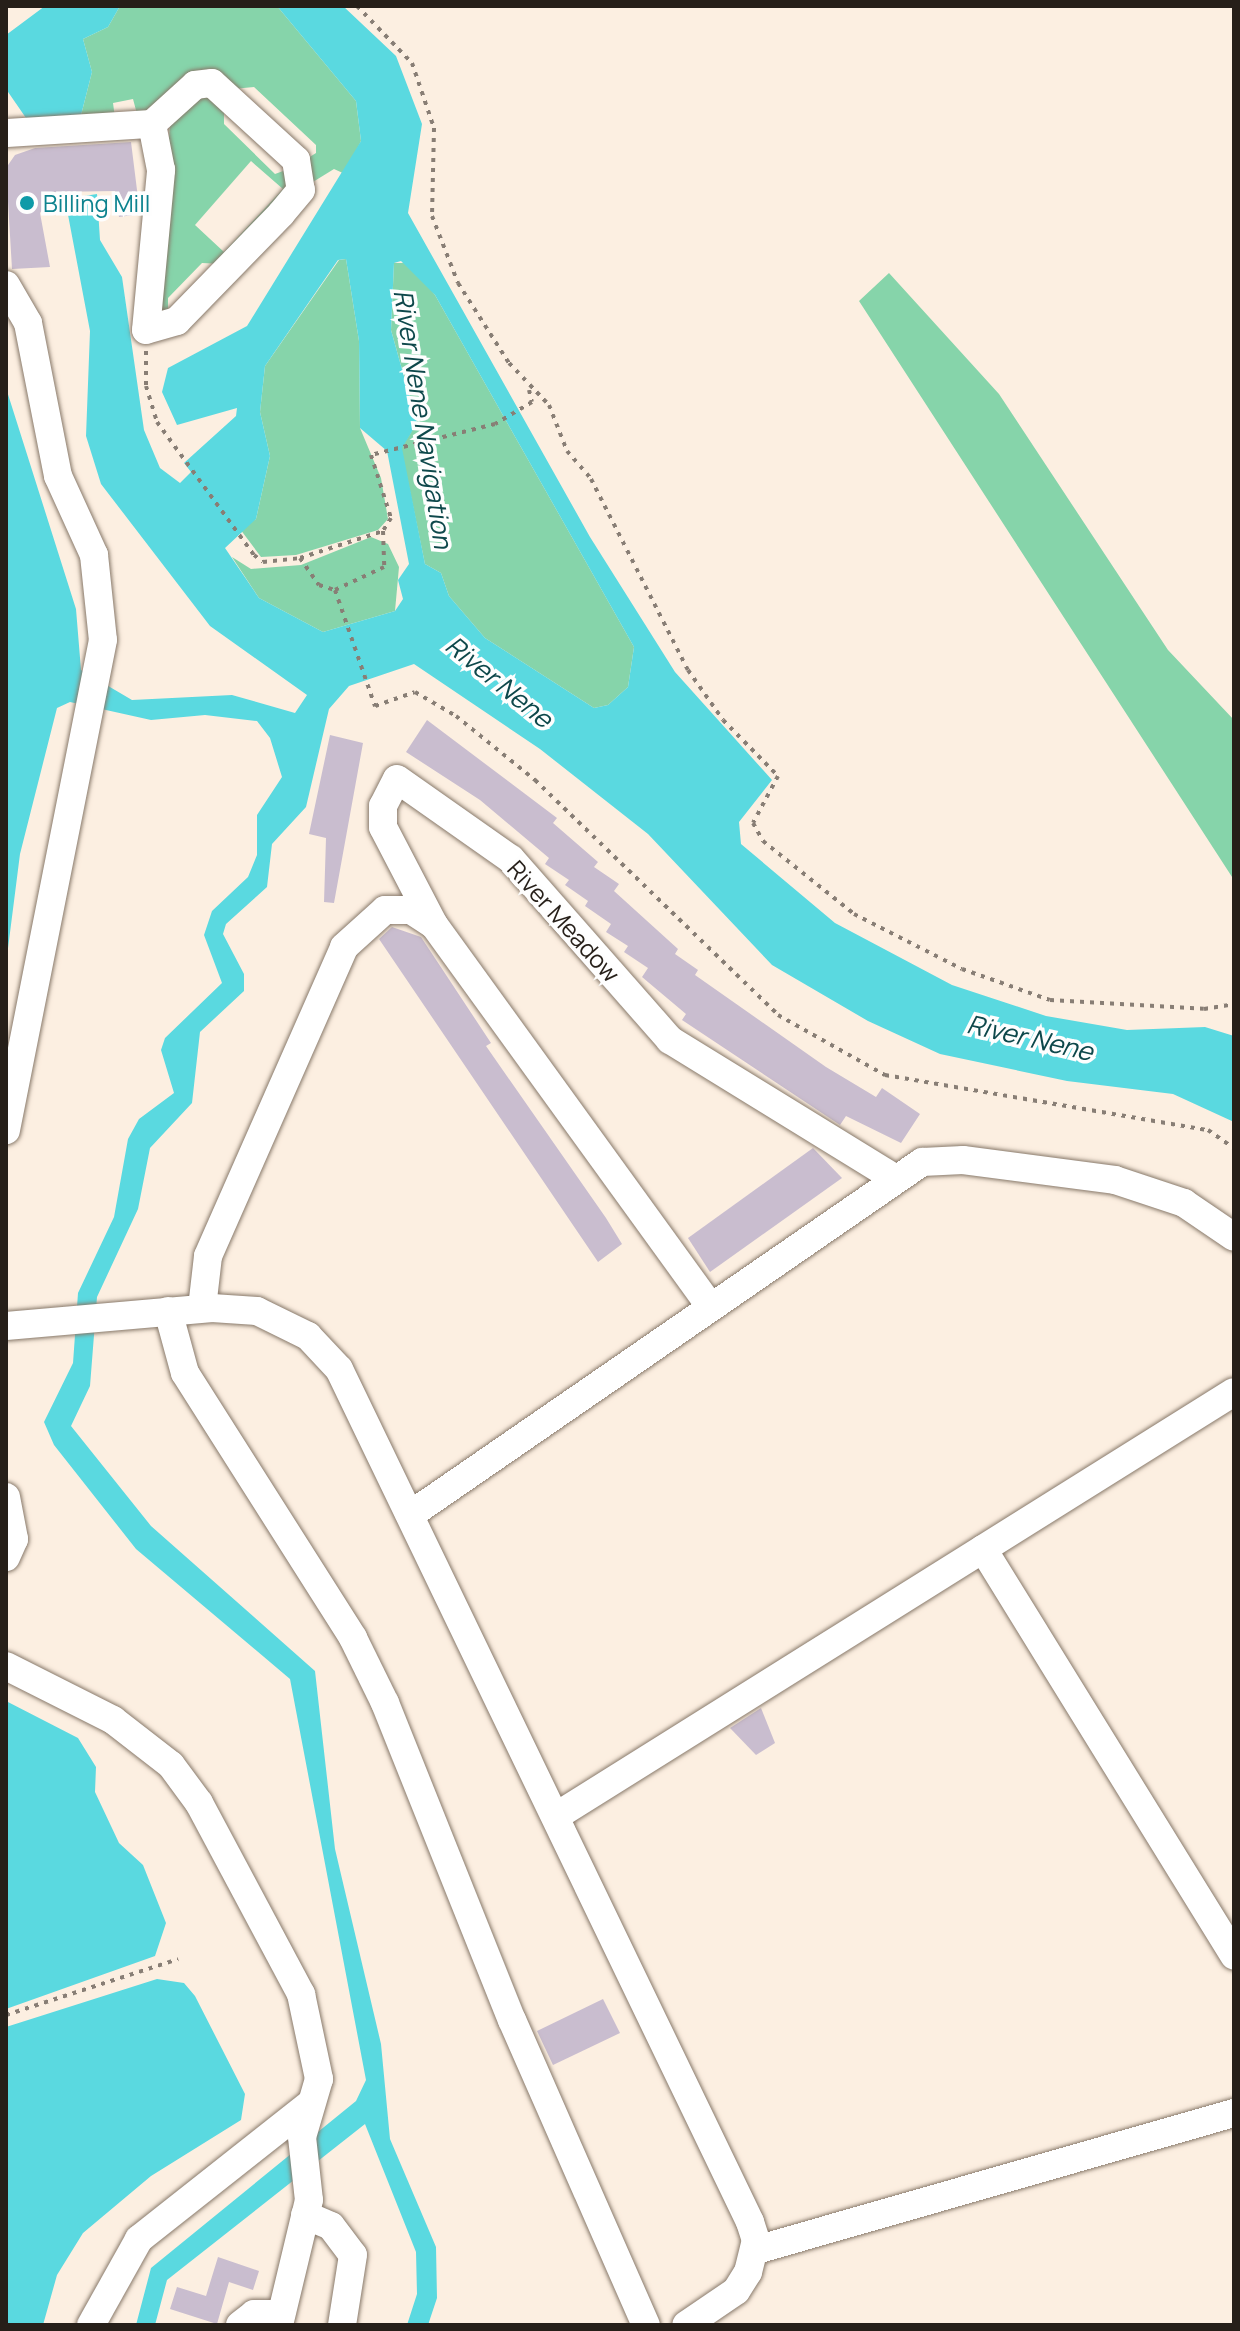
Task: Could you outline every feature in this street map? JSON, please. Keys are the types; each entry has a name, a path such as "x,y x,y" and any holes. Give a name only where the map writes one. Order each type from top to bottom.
{"street":[{"path":"6,132 52,133 152,124 195,85 212,83 296,160 303,182 281,214 177,321 146,330 161,170 152,124"},
{"path":"6,285 28,323 58,476 94,555 102,600 97,674 6,1130"},
{"name":"River Meadow","path":"710,1306 434,925 383,827 383,806 397,779 511,859 670,1040 894,1178"},
{"path":"202,1308 208,1256 344,947 385,910 411,910 434,925"},
{"path":"410,1515 894,1178 935,1158 1115,1180 1184,1203 1234,1237"},
{"path":"6,1326 202,1308 257,1311 285,1321 324,1352 410,1515 558,1815 744,2209 756,2250 736,2291 686,2325"},
{"path":"168,1311 185,1373 353,1638 385,1703 512,2020 646,2325"},
{"path":"558,1815 1234,1392"},
{"path":"6,1497 14,1539 6,1557"},
{"path":"983,1549 1234,1956"},
{"path":"6,1666 139,1739 171,1765 199,1803 301,1994 319,2060 302,2137 306,2178 305,2215 280,2320 254,2314 240,2325"},
{"path":"91,2325 139,2239 310,2104"},
{"path":"756,2250 1234,2113"},
{"path":"305,2215 331,2226 353,2255 342,2325"}],"path":[{"path":"357,6 412,63 434,128 432,216 439,245 529,389 557,420 567,451 591,479 688,670 723,720 778,776 753,823 782,858 854,914 962,969 1050,1000 1204,1009 1234,1004"},
{"path":"146,330 146,386 171,448 246,545 263,562 300,558 383,531"},
{"path":"300,558 319,585 335,590 384,567 383,531 391,518 383,477 371,458 375,452 495,424 527,405 529,389"},
{"path":"335,590 375,706 415,692 456,716 535,780 778,1015 885,1075 1208,1130 1234,1148"},
{"path":"6,2015 178,1959"}],"green space":[{"path":"120,6 277,6 356,101 361,141 345,174 334,169 308,185 305,160 316,153 316,145 254,87 233,89 220,79 155,112 137,114 133,99 113,103 115,118 79,123 92,72 83,39 108,27"},
{"path":"194,92 224,99 224,124 275,174 294,167 297,178 223,264 202,263 168,298 168,316 156,315 170,125","holes":["251,161 283,189 224,252 195,225"]},
{"path":"346,259 359,341 360,428 381,478 388,519 378,530 296,555 261,557 240,529 256,519 270,456 260,412 265,366 339,260"},
{"path":"394,263 410,263 435,295 634,647 628,687 608,705 594,708 485,638 449,596 441,573 425,564 401,448 417,423 391,330"},
{"path":"889,273 999,394 1168,650 1234,720 1234,880 859,301"},
{"path":"371,537 388,544 399,567 395,611 323,632 259,598 232,557 251,569 301,565"}],"water":[{"path":"45,6 120,6 108,27 83,39 92,72 79,123 26,118 6,89 6,35"},
{"name":"River Nene","path":"277,6 343,6 396,56 422,124 408,213 590,537 675,672 772,780 739,822 741,844 835,923 952,985 1046,1016 1127,1030 1205,1027 1234,1036 1234,1122 1173,1094 1067,1081 940,1054 868,1021 772,965 648,834 540,749 414,664 349,686 329,709 306,807 272,844 267,887 226,924 223,934 244,974 244,991 200,1032 192,1103 150,1148 138,1209 97,1297 90,1386 71,1426 151,1526 315,1671 335,1849 381,2044 390,2139 436,2247 437,2298 428,2325 407,2325 417,2294 416,2252 365,2124 167,2280 155,2325 136,2325 151,2268 356,2101 366,2080 290,1679 136,1549 54,1445 44,1422 73,1363 78,1293 114,1217 128,1139 139,1119 174,1093 161,1050 165,1038 222,983 204,935 212,911 248,877 257,855 257,815 282,777 270,738 257,721 205,715 151,720 70,702 57,708 20,854 6,964 6,388 76,609 81,670 132,700 232,695 295,713 307,695 210,626 101,484 86,436 90,331 65,199 97,194 100,240 122,277 144,430 160,468 180,483 191,472 184,463 236,416 237,408 177,425 162,392 168,368 247,326 361,141 356,101","holes":["346,259 359,341 360,428 387,451 409,564 398,580 403,599 395,611 323,632 259,598 225,548 256,519 270,456 260,412 265,366 338,260","401,261 435,295 634,647 628,687 608,705 594,708 485,638 449,596 441,573 425,564 402,448 417,423 391,330 394,263"]},
{"path":"6,1701 78,1738 96,1767 95,1792 119,1843 143,1865 166,1923 155,1956 6,2009"},
{"path":"157,1979 184,1983 195,1996 245,2094 241,2120 151,2176 83,2233 57,2275 43,2325 6,2325 6,2027"}],"building":[{"name":"Billing Mill","path":"131,142 140,214 119,217 115,191 54,192 40,213 50,267 12,269 6,168 15,155 35,148"},
{"path":"427,720 557,818 553,823 598,862 594,867 619,884 614,891 678,949 675,954 698,970 695,975 826,1067 876,1097 882,1088 920,1114 901,1143 846,1116 840,1125 682,1020 686,1014 642,977 648,968 624,952 628,946 606,932 611,924 585,906 588,901 565,885 569,880 545,864 549,858 480,800 406,752"},
{"path":"330,735 363,743 334,903 324,902 326,838 309,834"},
{"path":"392,927 421,937 491,1043 486,1046 622,1244 598,1262 379,939"},
{"path":"813,1148 842,1178 710,1272 688,1238"},
{"path":"761,1708 775,1743 756,1755 730,1728"},
{"path":"603,1999 620,2033 553,2065 537,2031"},
{"path":"218,2257 259,2271 253,2290 229,2282 217,2324 170,2309 177,2287 206,2296"}],"place":[{"name":"Billing Mill","path":"27,203"}],"water label":[{"name":"River Nene Navigation","path":"423,419"}]}
